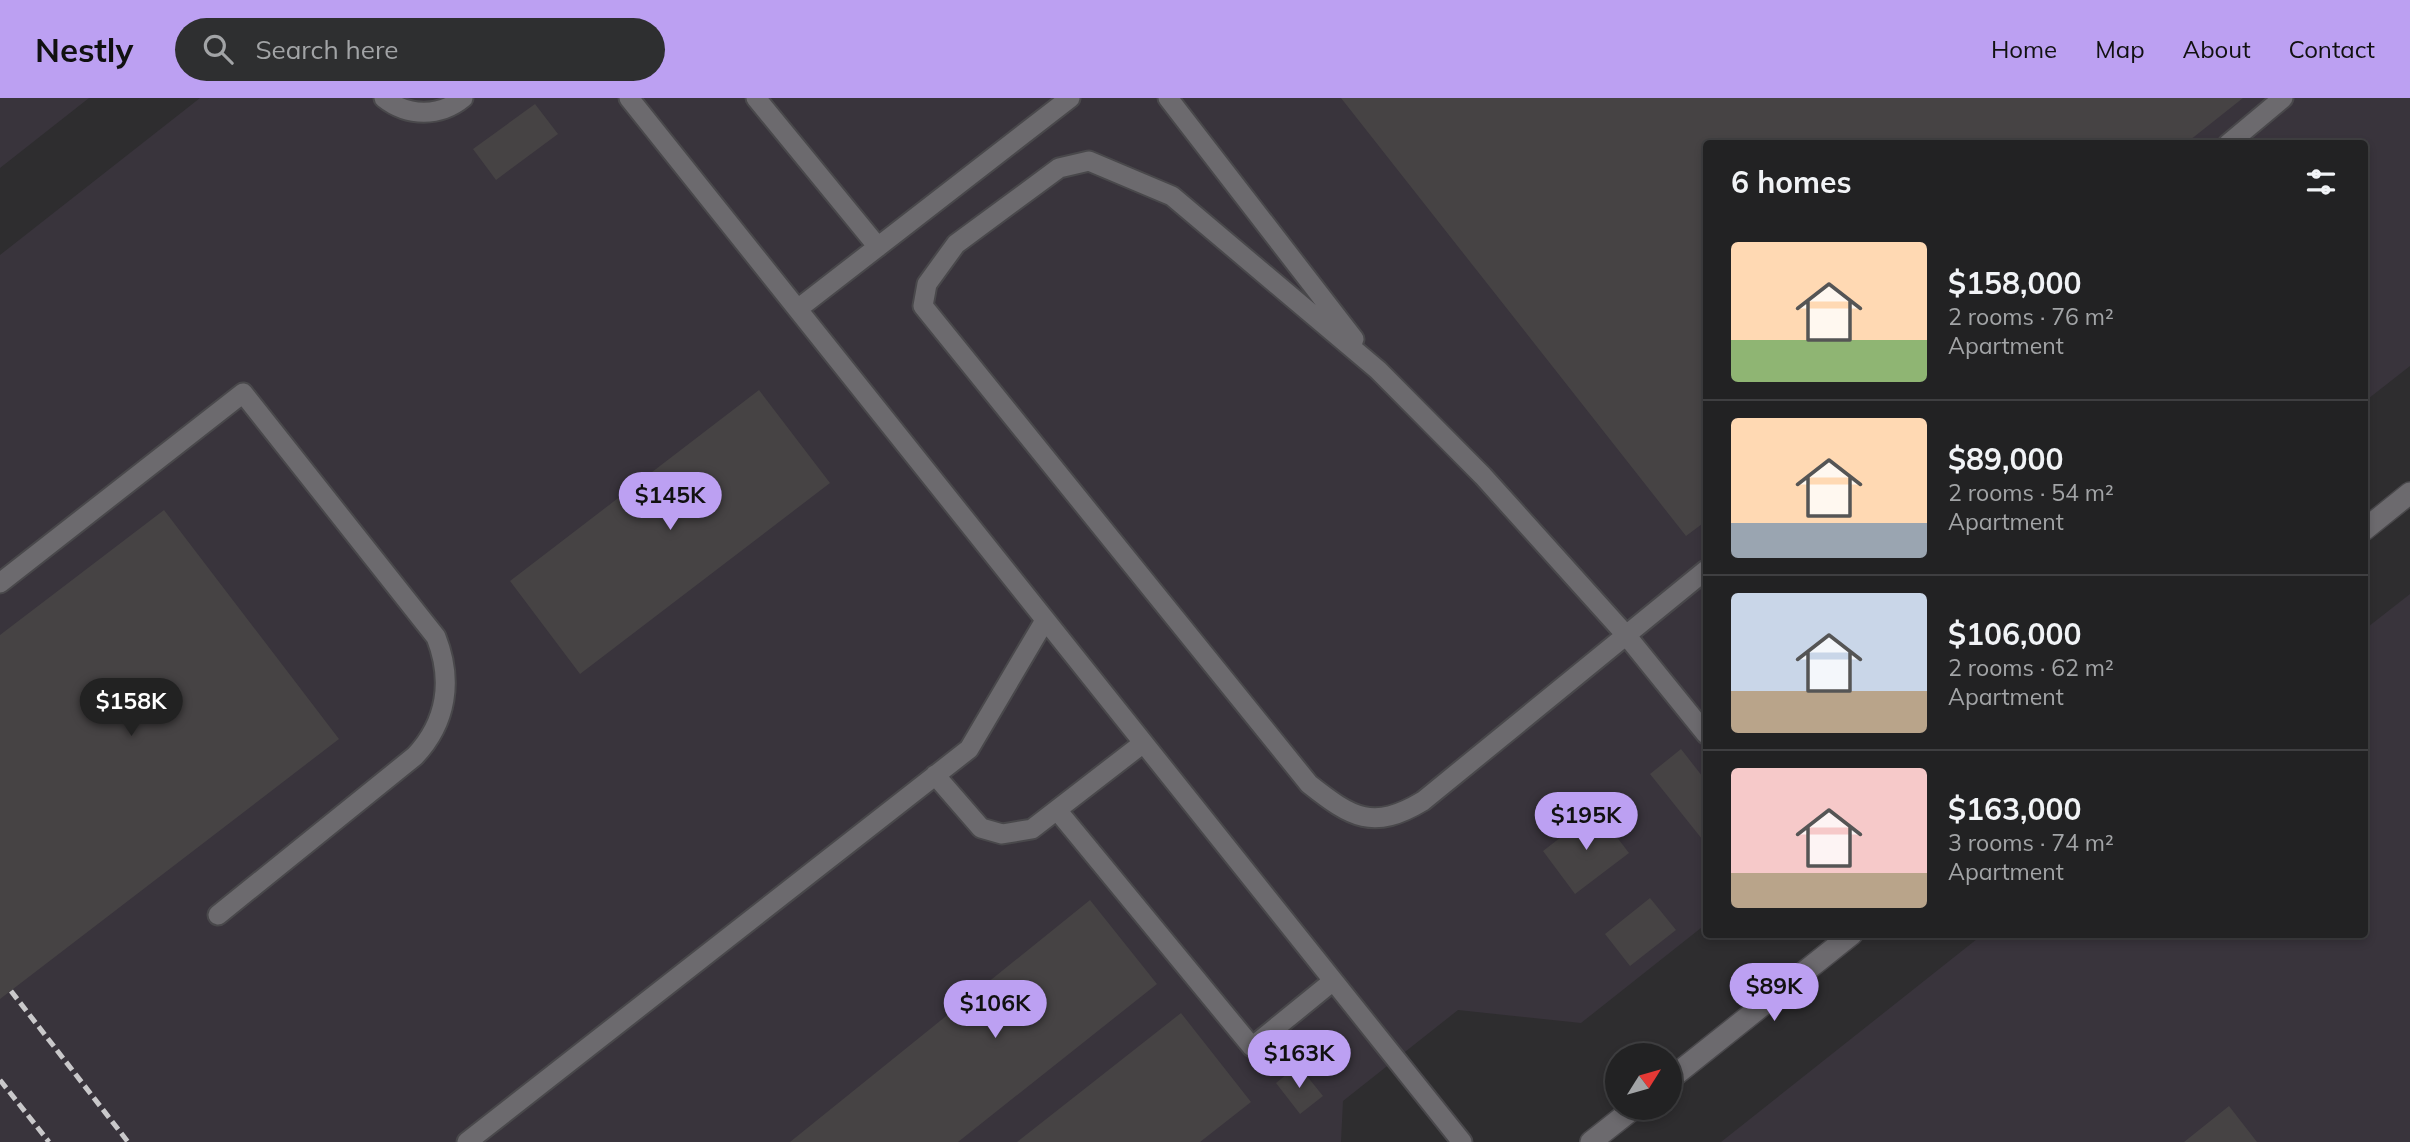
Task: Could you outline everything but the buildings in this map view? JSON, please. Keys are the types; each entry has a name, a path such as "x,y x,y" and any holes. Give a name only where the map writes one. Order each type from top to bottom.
{"street":[{"path":"2368,527 2410,494"},
{"path":"1682,1069 1847,938"},
{"path":"1591,1142 1619,1120"}],"lane":[{"path":"384,98 413,113 432,113 452,107 463,98"},
{"path":"629,98 799,308 1044,622 1462,1142"},
{"path":"757,98 878,247"},
{"path":"799,308 1070,98"},
{"path":"1168,98 1378,370"},
{"path":"2233,140 2283,98"},
{"path":"1703,572 1626,635 1423,801 1400,814 1375,819 1349,814 1309,784 923,306 927,284 956,244 1059,168 1089,161 1172,196 1378,370 1483,476 1626,635 1703,730"},
{"path":"0,583 243,393 436,637 444,658 447,679 441,717 431,738 415,756 219,915"},
{"path":"467,1142 969,749 1044,622"},
{"path":"936,775 981,828 1002,834 1032,829 1142,744"},
{"path":"1057,810 1252,1047 1333,981"}],"shaded area":[{"path":"0,98 89,98 0,168"},
{"path":"200,98 2410,98 2410,366 2368,399 2368,140 1703,140 1703,926 1581,1023 1458,1010 1343,1101 1341,1142 0,1142 0,255"},
{"path":"2410,594 2410,1142 1721,1142 1978,938 2368,938 2368,627"}],"railway":[{"path":"11,991 128,1142"},
{"path":"0,1080 49,1142"}]}
